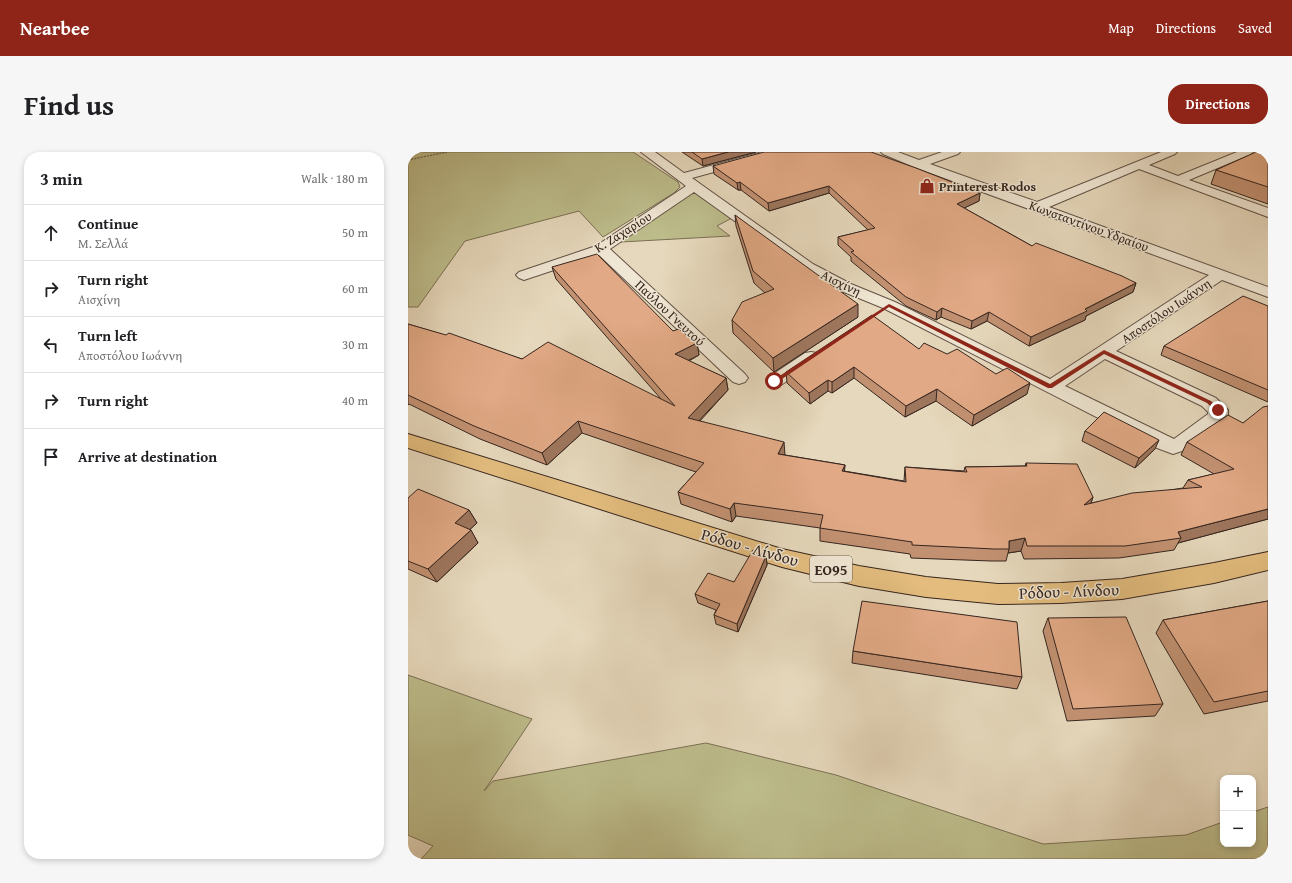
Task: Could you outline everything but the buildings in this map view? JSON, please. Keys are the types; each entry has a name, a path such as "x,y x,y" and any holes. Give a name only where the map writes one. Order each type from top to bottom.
{"main road":[{"name":"Ρόδου - Λίνδου","path":"408,441 782,558 859,576 926,587 998,594 1115,590 1214,573 1268,561"}],"street":[{"name":"Αισχίνη","path":"647,152 808,267 883,310 1050,387 1173,447 1181,444 1218,416 1218,410 1209,402 1104,352"},
{"name":"Κ. Ζαχαρίου","path":"524,275 601,248 689,182 775,152"},
{"name":"Κωνσταντίνου Υδραίου","path":"887,152 1268,292"},
{"path":"918,164 954,152"},
{"path":"1037,207 1171,152"},
{"path":"1178,180 1247,152"},
{"path":"1138,165 1268,213"},
{"name":"Παύλου Γνευτού","path":"601,248 739,378"},
{"name":"Αποστόλου Ιωάννη","path":"1050,387 1220,275"},
{"path":"774,381 825,348"}],"path":[{"path":"408,160 447,152"}],"shaded area":[{"path":"408,152 633,152 678,182 680,187 674,193 603,237 579,211 465,241 418,307 408,307"},
{"path":"693,192 700,192 732,218 717,226 730,236 621,242 623,238"},
{"path":"408,675 532,719 484,791 493,781 706,743 836,775 1043,844 1186,835 1220,823 1220,847 1256,847 1256,811 1268,807 1268,859 421,859 433,846 408,835"}],"place":[{"name":"Printerest Rodos","path":"927,186"}],"route":[{"path":"774,381 889,306 1050,387 1104,352 1209,402 1218,410"}]}
